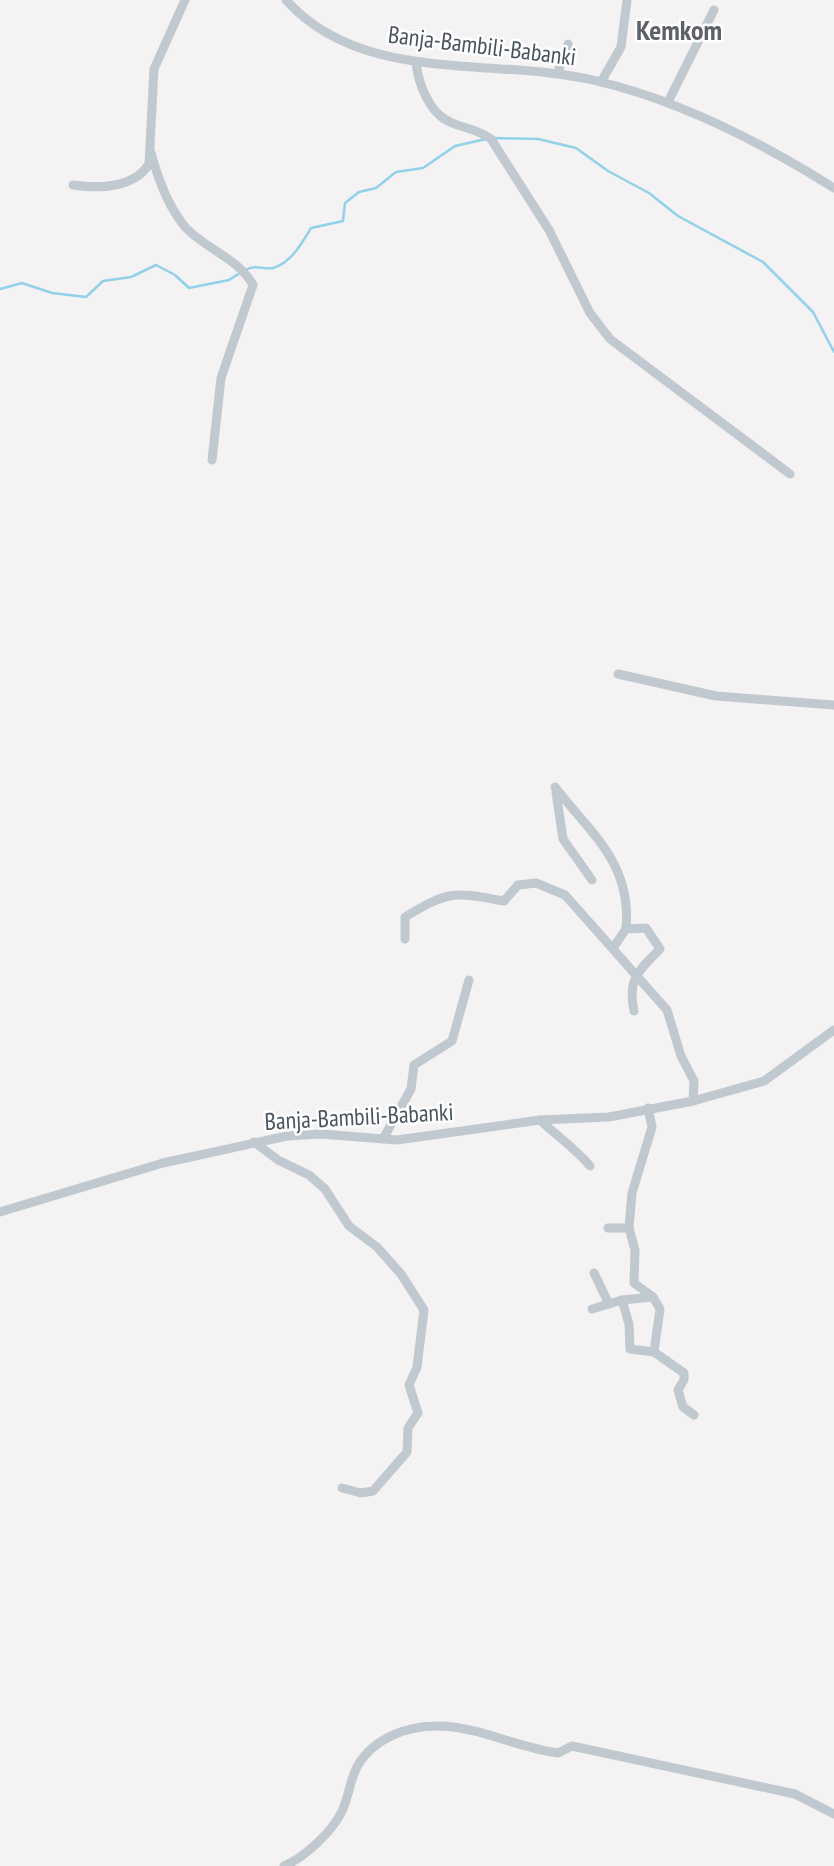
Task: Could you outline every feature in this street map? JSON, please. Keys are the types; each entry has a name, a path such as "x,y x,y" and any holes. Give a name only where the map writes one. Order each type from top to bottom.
{"street":[{"path":"73,185 96,186 130,181 143,174 151,153 154,68 185,0"},
{"name":"Banja-Bambili-Babanki","path":"286,0 326,34 355,49 416,62 558,72 668,102 763,146 834,188"},
{"path":"601,82 621,47 627,0"},
{"path":"668,102 714,10"},
{"path":"558,72 568,44"},
{"path":"416,62 417,74 432,107 447,121 481,131 491,139 549,230 590,313 610,339 790,474"},
{"path":"151,153 171,206 187,228 237,266 253,285 221,378 212,460"},
{"path":"618,674 716,696 834,705"},
{"path":"592,880 563,839 555,787 613,857 624,886 626,929 613,948"},
{"path":"405,939 405,917 434,900 458,893 504,901 518,886 537,883 565,895 667,1010 681,1056 694,1081 693,1101"},
{"path":"626,929 646,928 660,949 636,973 631,994 634,1011"},
{"path":"383,1139 411,1089 414,1065 452,1041 469,980"},
{"name":"Banja-Bambili-Babanki","path":"0,1212 163,1163 254,1142 321,1134 383,1139 459,1132 540,1120 609,1117 693,1101 764,1081 834,1030"},
{"path":"649,1108 652,1127 632,1193 629,1228 635,1250 634,1283 653,1297 660,1309 654,1352"},
{"path":"540,1120 568,1147 578,1151 590,1166"},
{"path":"254,1142 278,1160 309,1175 325,1189 349,1226 385,1256 401,1274 424,1310 417,1367 409,1385 418,1413 408,1428 407,1452 373,1491 361,1493 342,1488"},
{"path":"608,1228 629,1228"},
{"path":"594,1273 608,1304"},
{"path":"592,1309 622,1300 653,1297"},
{"path":"622,1300 629,1324 630,1349 654,1352 684,1373 684,1380 678,1390 683,1407 694,1415"},
{"path":"284,1866 316,1843 342,1812 358,1765 370,1751 390,1736 417,1727 439,1726 501,1736 558,1753 572,1746 733,1779 795,1794 834,1814"}],"waterway":[{"path":"493,138 538,139 576,148 608,171 649,193 678,216 763,262 813,312 834,352"},
{"path":"246,270 253,267 273,268 285,262 311,228 343,221 345,203 359,192 376,188 396,172 423,168 455,146 486,139"},
{"path":"0,289 22,283 52,293 86,297 103,281 131,277 156,265 175,275 189,288 229,280 240,273"}],"district":[{"name":"Kemkom","path":"679,30"}]}
